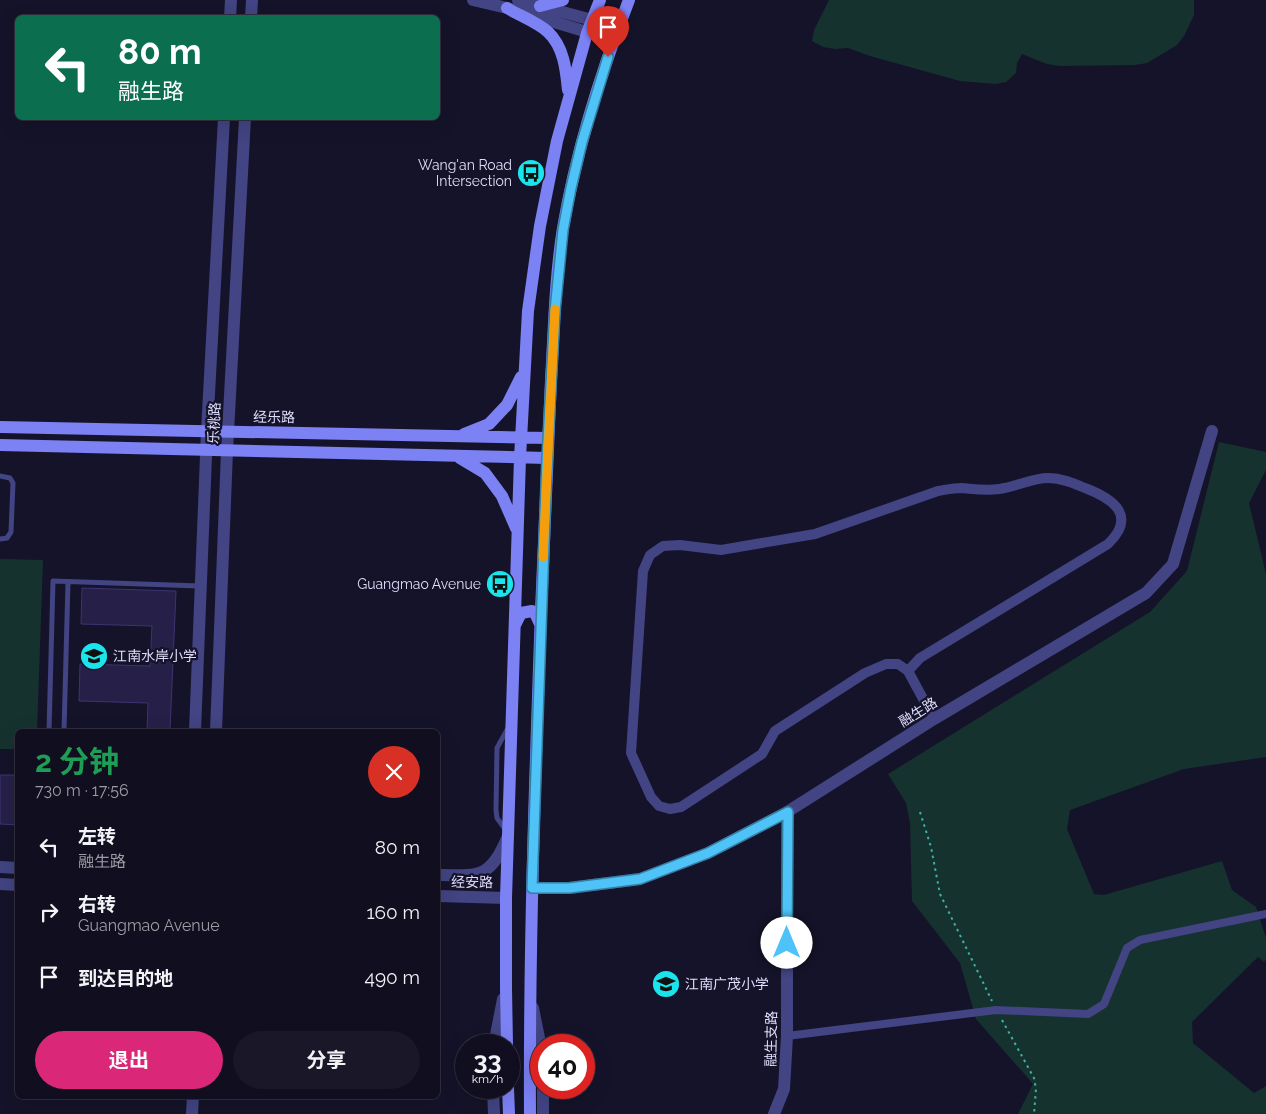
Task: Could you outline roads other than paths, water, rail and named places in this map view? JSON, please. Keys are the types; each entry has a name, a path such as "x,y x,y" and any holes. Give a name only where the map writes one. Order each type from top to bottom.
{"main road":[{"path":"540,6 563,0"},
{"path":"507,1034 506,898 520,458 528,311 540,226 556,150 587,33 600,0"},
{"path":"530,1114 529,991 532,888 547,458 555,311 563,230 582,142 618,27 629,0"},
{"path":"507,8 547,31 556,42 562,56 569,98"},
{"path":"458,436 489,424 507,405 524,372"},
{"name":"经乐路","path":"0,427 548,438"},
{"path":"0,445 547,458"},
{"path":"458,456 485,473 502,496 518,532"},
{"path":"515,625 521,613 532,611 541,626"},
{"path":"508,1099 509,1114"}],"street":[{"path":"230,15 231,0"},
{"path":"251,15 252,0"},
{"path":"473,0 507,8 614,40"},
{"path":"518,0 618,27"},
{"name":"乐桃路","path":"195,729 206,451 224,120"},
{"name":"乐桃路","path":"216,729 227,451 245,120"},
{"name":"融生路","path":"532,888 569,888 640,879 708,853 788,812 934,719 1146,593 1173,564 1212,432"},
{"path":"908,671 920,658 1108,544 1118,534 1122,521 1120,510 1113,501 1067,480 1047,478 1000,489 978,490 959,488 938,492 815,534 722,550 680,545 662,546 650,556 643,571 631,754 651,797 659,806 670,809 680,807 762,754 774,731 865,673 886,664 898,664 908,671 934,719"},
{"name":"融生支路","path":"774,1114 784,1088 787,1036 788,812"},
{"name":"经安路","path":"440,875 466,876 486,870 494,864 500,855 508,833"},
{"path":"0,867 15,868"},
{"path":"0,884 15,885"},
{"name":"经安路","path":"440,896 506,898"},
{"path":"787,1036 996,1010 1088,1014 1104,1004 1127,948 1140,940 1266,914"},
{"path":"496,1034 506,989"},
{"path":"529,991 538,1034"},
{"path":"192,1099 192,1114"},
{"path":"493,1099 494,1114"},
{"path":"543,1099 543,1114"}],"lane":[{"path":"0,476 10,478 13,483 11,532 7,538 0,539"},
{"path":"48,729 53,581 201,586"},
{"path":"64,729 68,582"}],"place":[{"name":"Wang'an Road Intersection","path":"531,173"},
{"name":"Guangmao Avenue","path":"500,584"},
{"name":"江南水岸小学","path":"94,656"},
{"name":"江南广茂小学","path":"666,984"}]}
